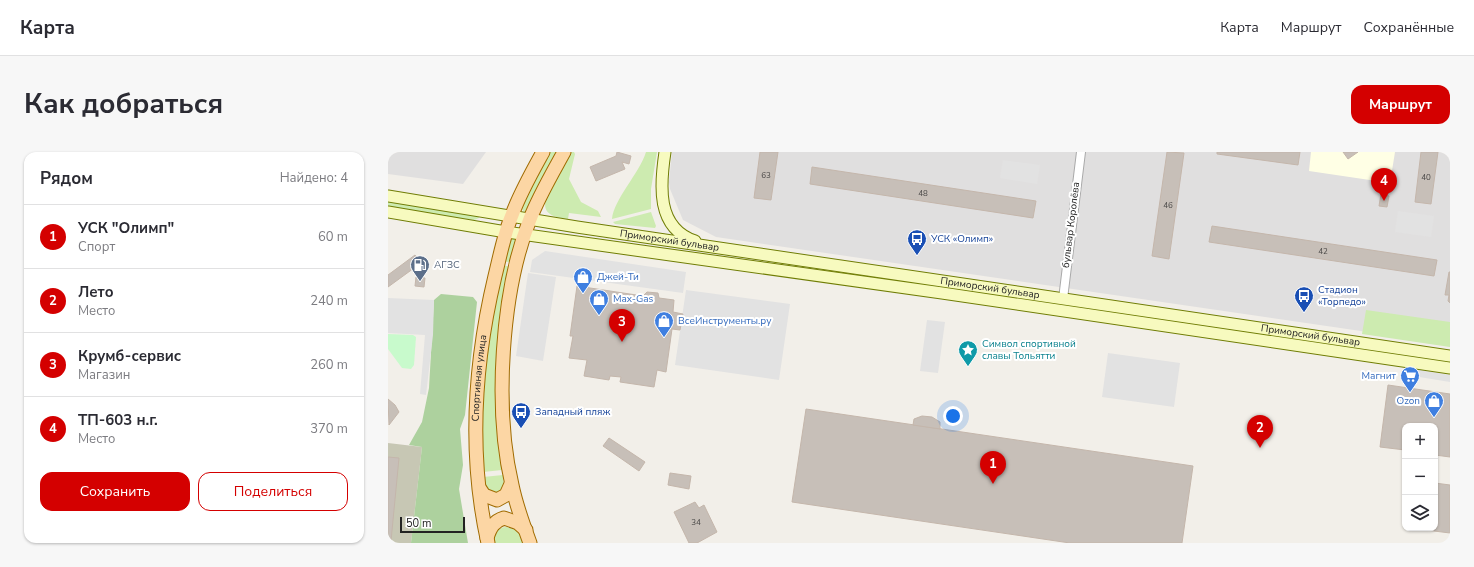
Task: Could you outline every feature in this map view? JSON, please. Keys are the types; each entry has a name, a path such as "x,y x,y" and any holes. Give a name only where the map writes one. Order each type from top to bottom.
{"main road":[{"name":"Спортивная улица","path":"488,540 480,489 475,432 476,386 490,298 506,232 512,215 542,152"},
{"path":"530,543 511,484 504,430 502,370 511,293 525,234 530,218 564,152"},
{"path":"665,152 661,178 661,193 668,219 676,230 688,239 711,247"},
{"path":"388,196 512,215"},
{"path":"388,212 506,232 942,293 1450,368"},
{"name":"Приморский бульвар","path":"512,215 711,247 1450,356"},
{"path":"480,489 484,495 497,500 506,496 511,484"},
{"path":"488,540 489,529 504,518 518,522 526,530"}],"street":[{"name":"бульвар Королёва","path":"1063,299 1081,152"}],"shaded area":[{"path":"388,152 486,152 463,184 388,174"},
{"path":"672,152 1450,152 1450,344 716,237 683,220 670,189 669,182"},
{"path":"1311,152 1395,152 1390,183 1309,171"},
{"path":"1003,160 1040,165 1037,184 1000,178"},
{"path":"1398,211 1434,216 1431,237 1395,232"},
{"path":"545,251 686,272 683,293 530,272 532,260"},
{"path":"528,273 556,277 543,361 516,356"},
{"path":"686,290 790,304 779,380 675,365"},
{"path":"388,298 434,300 433,335 426,395 420,394 425,335 388,333"},
{"path":"927,320 945,322 938,373 920,371"},
{"path":"1108,353 1180,363 1174,407 1102,397"},
{"path":"1408,368 1450,375 1450,382 1407,375"},
{"path":"388,443 422,447 411,543 388,543"}],"green space":[{"path":"549,152 558,152 527,211 524,212 522,209 524,202"},
{"path":"569,152 574,152 575,154 569,179 581,202 598,211 601,217 569,213 568,219 551,215 545,207 547,195"},
{"path":"646,152 657,152 651,189 651,209 612,219 617,203 638,169"},
{"path":"388,200 478,215 479,218 474,220 388,207"},
{"path":"651,212 656,226 655,228 615,224 613,222"},
{"path":"512,238 515,238 516,242 512,263 503,261"},
{"path":"502,265 511,267 498,430 502,470 483,472 480,416 486,354"},
{"path":"441,294 473,297 477,302 465,415 460,429 463,465 459,489 468,543 411,543 422,447 409,445 422,422 429,388 434,300"},
{"path":"1366,310 1450,322 1450,347 1362,334"},
{"path":"388,334 413,335 416,337 414,365 411,369 402,368 388,349"},
{"path":"503,475 504,488 498,494 485,489 483,477"},
{"path":"506,527 516,529 524,543 493,543 497,530"}],"building":[{"path":"617,152 631,156 629,164 622,162 625,169 596,181 590,167 616,156"},
{"path":"760,152 778,152 771,200 754,198"},
{"path":"1167,152 1184,153 1169,259 1152,256"},
{"path":"1217,152 1300,152 1298,165 1217,154"},
{"path":"1343,152 1358,152 1348,159"},
{"path":"1421,152 1438,152 1431,204 1415,202"},
{"path":"812,167 1036,201 1033,218 810,184"},
{"path":"1381,194 1389,196 1387,207 1379,206"},
{"path":"1212,226 1437,260 1434,276 1209,242"},
{"path":"415,255 421,263 388,287 388,275"},
{"path":"1449,272 1450,303 1448,301 1449,295 1445,295"},
{"name":"АГЗС","path":"416,277 425,278 424,287 415,286"},
{"path":"577,286 643,296 647,292 658,293 659,298 674,300 673,312 683,314 680,330 672,329 666,372 657,370 654,387 620,382 621,377 610,376 609,380 584,376 587,360 569,358 573,336 570,336"},
{"path":"1388,385 1450,394 1450,457 1438,455 1438,423 1402,423 1402,450 1380,447"},
{"path":"388,399 395,405 399,412 389,425"},
{"path":"806,409 1193,466 1182,543 1070,543 792,502"},
{"path":"922,416 932,417 940,422 940,429 913,425 914,419"},
{"path":"609,438 645,462 639,471 603,446"},
{"path":"388,457 399,458 391,541 388,541"},
{"path":"670,473 691,476 689,489 668,485"},
{"path":"1438,483 1450,485 1450,533 1434,531 1438,531"},
{"path":"695,502 699,508 704,505 717,532 697,543 689,543 674,512"}],"place":[{"name":"ТП-603 н.г.","path":"1384,201"},
{"name":"УСК «Олимп»","path":"917,256"},
{"name":"АГЗС","path":"420,282"},
{"name":"Джей-Ти","path":"583,294"},
{"name":"Стадион «Торпедо»","path":"1304,313"},
{"name":"Max-Gas","path":"599,316"},
{"name":"ВсеИнструменты.ру","path":"664,338"},
{"name":"Крумб-сервис","path":"622,342"},
{"name":"Символ спортивной славы Тольятти","path":"968,367"},
{"name":"Магнит","path":"1410,393"},
{"name":"Ozon","path":"1434,418"},
{"name":"Западный пляж","path":"521,429"},
{"name":"Лето","path":"1260,448"},
{"name":"УСК \"Олимп\"","path":"993,484"}]}
